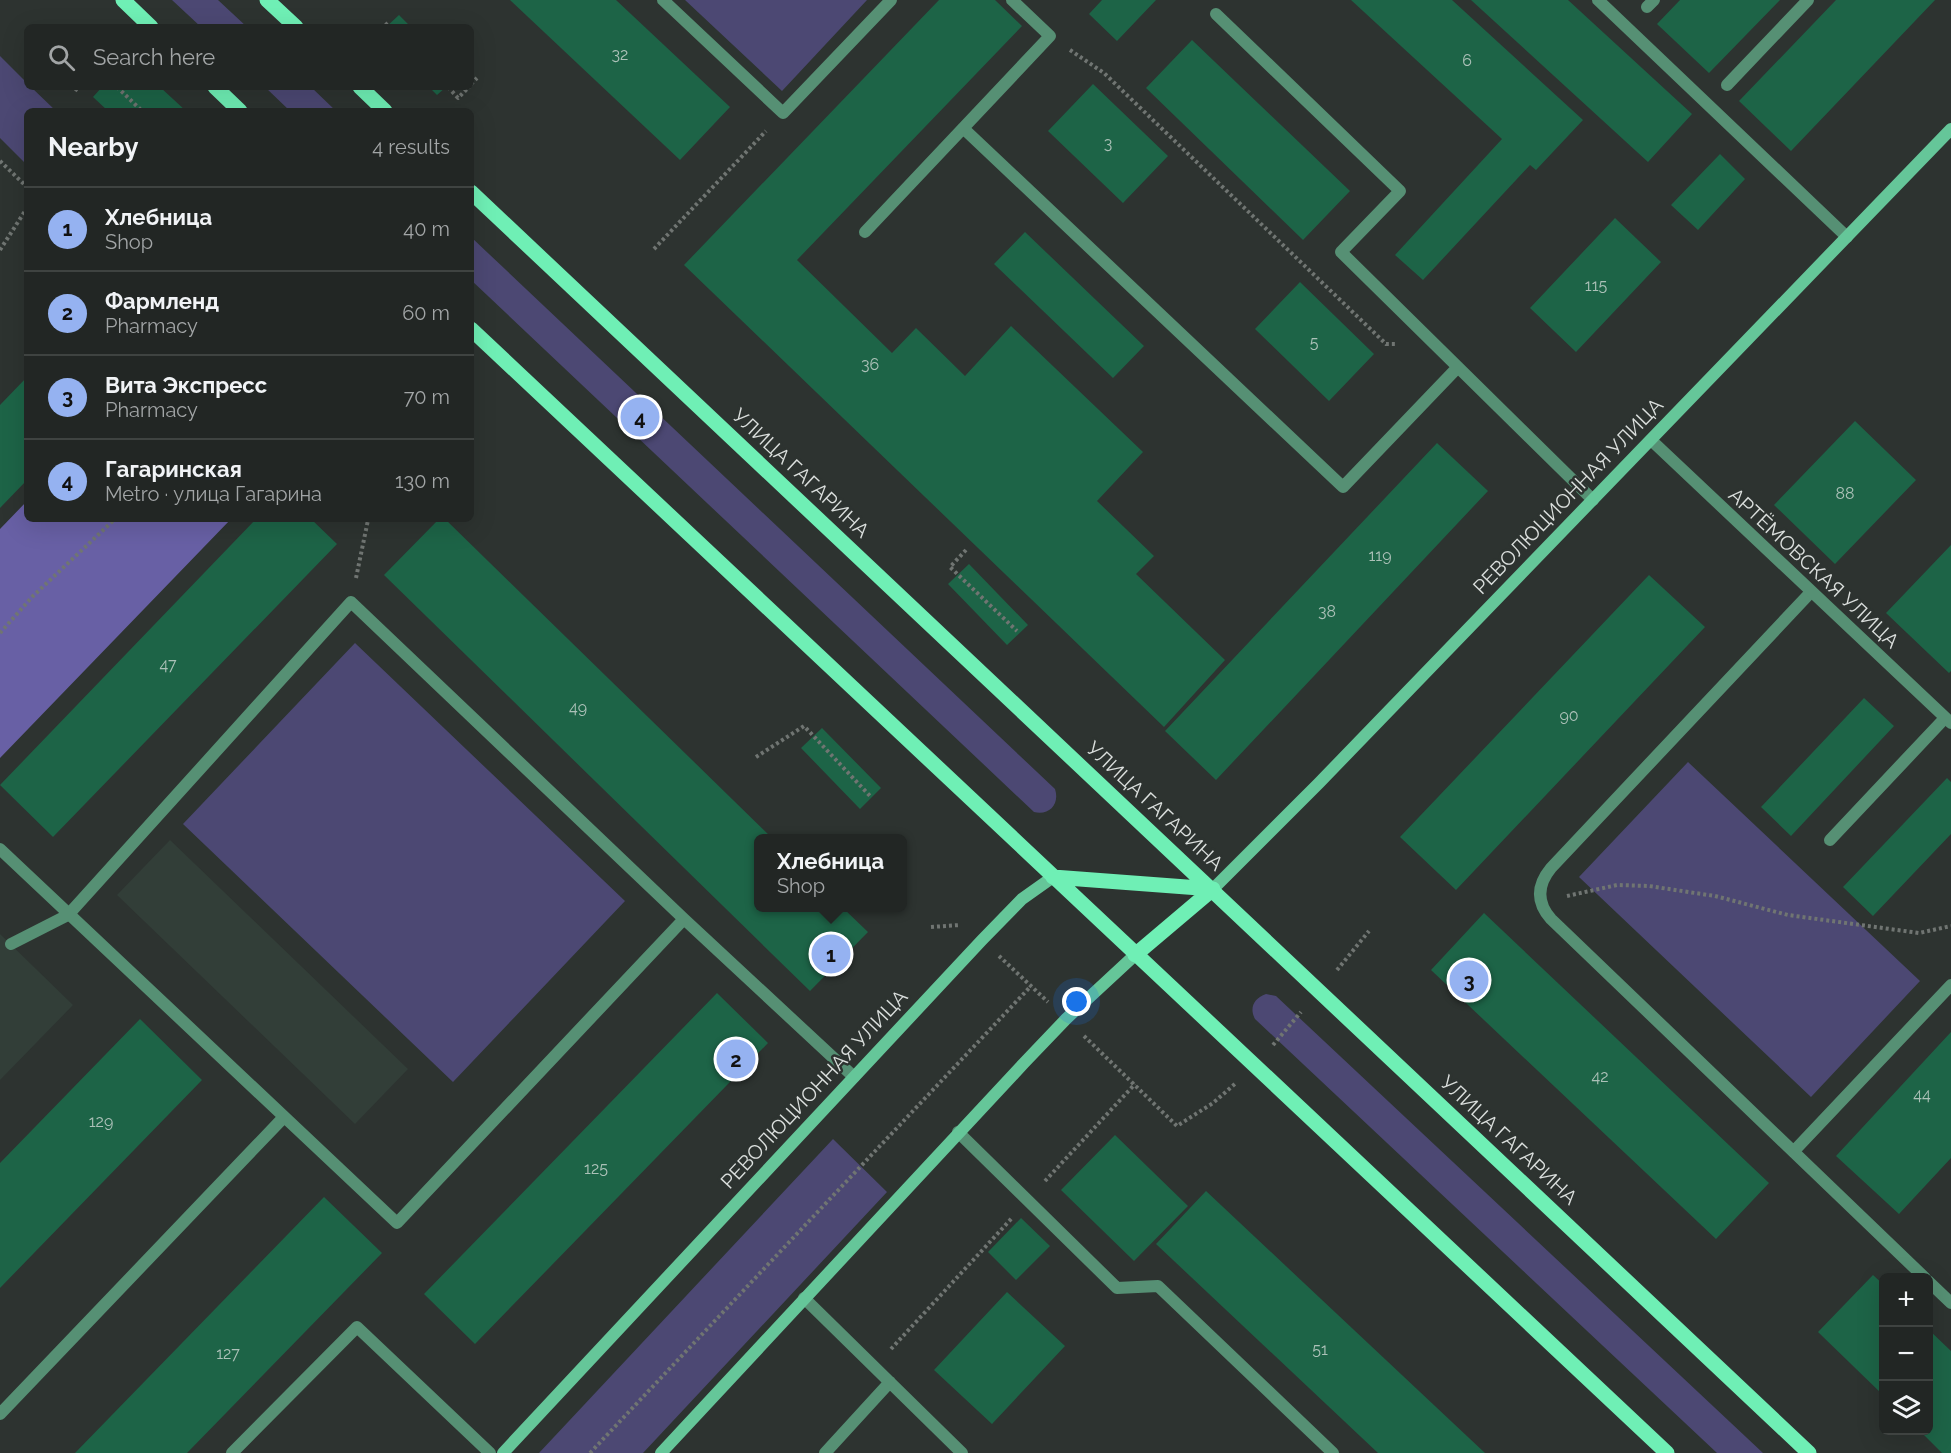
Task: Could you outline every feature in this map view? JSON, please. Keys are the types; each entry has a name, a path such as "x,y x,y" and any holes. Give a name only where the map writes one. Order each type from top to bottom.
{"main road":[{"path":"123,0 148,24"},
{"path":"267,0 293,24"},
{"path":"218,90 237,108"},
{"path":"363,90 382,108"},
{"name":"РЕВОЛЮЦИОННАЯ УЛИЦА","path":"661,1453 958,1132 1066,1019 1135,955 1213,890 1276,827 1951,129"},
{"name":"УЛИЦА ГАГАРИНА","path":"474,195 1809,1453"},
{"path":"474,332 1666,1453"},
{"path":"1053,877 1213,890"},
{"name":"РЕВОЛЮЦИОННАЯ УЛИЦА","path":"503,1453 1022,899 1053,877"}],"street":[{"path":"663,0 783,113 891,0"},
{"path":"865,232 1050,36 1012,0"},
{"path":"1598,0 1847,237"},
{"path":"1727,86 1808,0"},
{"path":"1216,14 1400,191 1341,252 1593,500"},
{"path":"963,128 1342,487 1458,367"},
{"name":"АРТЁМОВСКАЯ УЛИЦА","path":"1651,440 1948,721"},
{"path":"1812,592 1551,868 1544,877 1539,896 1544,912 1551,919 1920,1273"},
{"path":"11,944 68,915 351,602 684,919 854,1077"},
{"path":"1830,840 1948,721"},
{"path":"0,849 397,1223 684,919"},
{"path":"1794,1151 1951,985"},
{"path":"0,1414 284,1117"},
{"path":"958,1132 1117,1288 1158,1287 1333,1453"},
{"path":"1933,1285 1951,1303"},
{"path":"804,1299 962,1453"},
{"path":"232,1453 357,1327 490,1453"},
{"path":"825,1453 890,1382"}],"path":[{"path":"1050,36 1104,73 1386,344 1436,345"},
{"path":"474,81 477,78"},
{"path":"120,90 139,108"},
{"path":"451,90 458,98 466,90"},
{"path":"654,249 783,113"},
{"path":"0,161 24,184"},
{"path":"0,250 24,213"},
{"path":"0,633 33,597 112,522"},
{"path":"351,602 367,522"},
{"path":"966,550 950,567 1017,631"},
{"path":"756,758 804,726 871,797"},
{"path":"1539,896 1559,898 1617,885 1649,886 1715,896 1788,915 1918,933 1951,926"},
{"path":"1213,1103 1254,1067 1369,931"},
{"path":"590,1453 1031,986"},
{"path":"874,1367 1135,1084"}],"shaded area":[{"path":"172,0 218,0 244,24 198,24"},
{"path":"685,0 867,0 782,91"},
{"path":"0,56 24,80 24,90 34,90 53,108 24,108 24,162 0,138"},
{"path":"268,90 314,90 333,108 287,108"},
{"path":"474,240 1055,789 1056,799 1052,808 1044,812 1034,812 474,283"},
{"path":"24,504 24,522 228,522 0,758 0,529"},
{"path":"355,643 625,901 453,1082 183,824"},
{"path":"1688,762 1920,981 1811,1097 1579,877"},
{"path":"170,840 408,1069 355,1124 117,895"},
{"path":"0,934 73,1005 0,1080"},
{"path":"1266,994 1276,996 1763,1453 1717,1453 1255,1019 1252,1011 1254,1004 1258,998"},
{"path":"833,1139 887,1192 643,1453 539,1453"}],"building":[{"path":"510,0 616,0 730,107 680,160"},
{"path":"939,0 995,0 1022,26 797,260 892,353 916,328 965,376 1011,326 1143,452 1097,501 1154,556 1136,574 1225,660 1164,727 684,265"},
{"path":"1102,0 1156,0 1117,41 1089,14"},
{"path":"1351,0 1452,0 1583,120 1536,170 1530,165 1423,280 1395,255 1502,139"},
{"path":"1471,0 1568,0 1692,114 1648,162"},
{"path":"1680,0 1780,0 1709,73 1657,24"},
{"path":"1836,0 1935,0 1791,151 1739,101"},
{"path":"399,15 408,24 389,24"},
{"path":"1192,40 1350,191 1303,240 1146,88"},
{"path":"1093,84 1168,156 1123,203 1048,131"},
{"path":"99,90 163,90 183,108 105,108 93,97"},
{"path":"432,90 443,90 437,95"},
{"path":"1720,154 1745,179 1698,230 1671,205"},
{"path":"1615,218 1661,262 1576,352 1530,308"},
{"path":"1025,232 1144,346 1113,378 994,264"},
{"path":"1300,282 1374,354 1329,401 1255,329"},
{"path":"24,380 24,483 0,508 0,405"},
{"path":"1855,421 1916,480 1835,564 1774,505"},
{"path":"1437,443 1488,491 1216,780 1165,731"},
{"path":"253,522 314,522 337,544 53,837 0,785"},
{"path":"436,522 448,522 768,834 754,834 754,912 847,912 868,932 810,991 384,575"},
{"path":"1951,545 1951,671 1949,673 1886,613"},
{"path":"969,564 1028,625 1007,645 948,584"},
{"path":"1649,575 1705,627 1456,890 1400,837"},
{"path":"1864,698 1894,726 1791,836 1761,807"},
{"path":"822,728 881,788 860,809 801,748"},
{"path":"1947,778 1951,782 1951,834 1873,916 1843,887"},
{"path":"1484,913 1769,1183 1716,1239 1431,970"},
{"path":"717,993 768,1043 475,1344 424,1294"},
{"path":"140,1019 202,1080 0,1288 0,1163"},
{"path":"1951,1032 1951,1158 1899,1214 1836,1156"},
{"path":"1115,1135 1188,1206 1134,1261 1061,1190"},
{"path":"1206,1191 1485,1453 1378,1453 1156,1244"},
{"path":"324,1197 382,1253 187,1453 75,1453"},
{"path":"1021,1218 1050,1246 1016,1280 988,1252"},
{"path":"1873,1275 1879,1280 1879,1391 1818,1332"},
{"path":"1007,1292 1065,1346 992,1424 934,1370"},
{"path":"1933,1334 1951,1351 1951,1453 1942,1453 1924,1435 1933,1435"}],"place":[{"name":"Гагаринская","path":"640,417"},
{"name":"Хлебница","path":"831,954"},
{"name":"Вита Экспресс","path":"1469,980"},
{"name":"Фармленд","path":"736,1059"}]}
